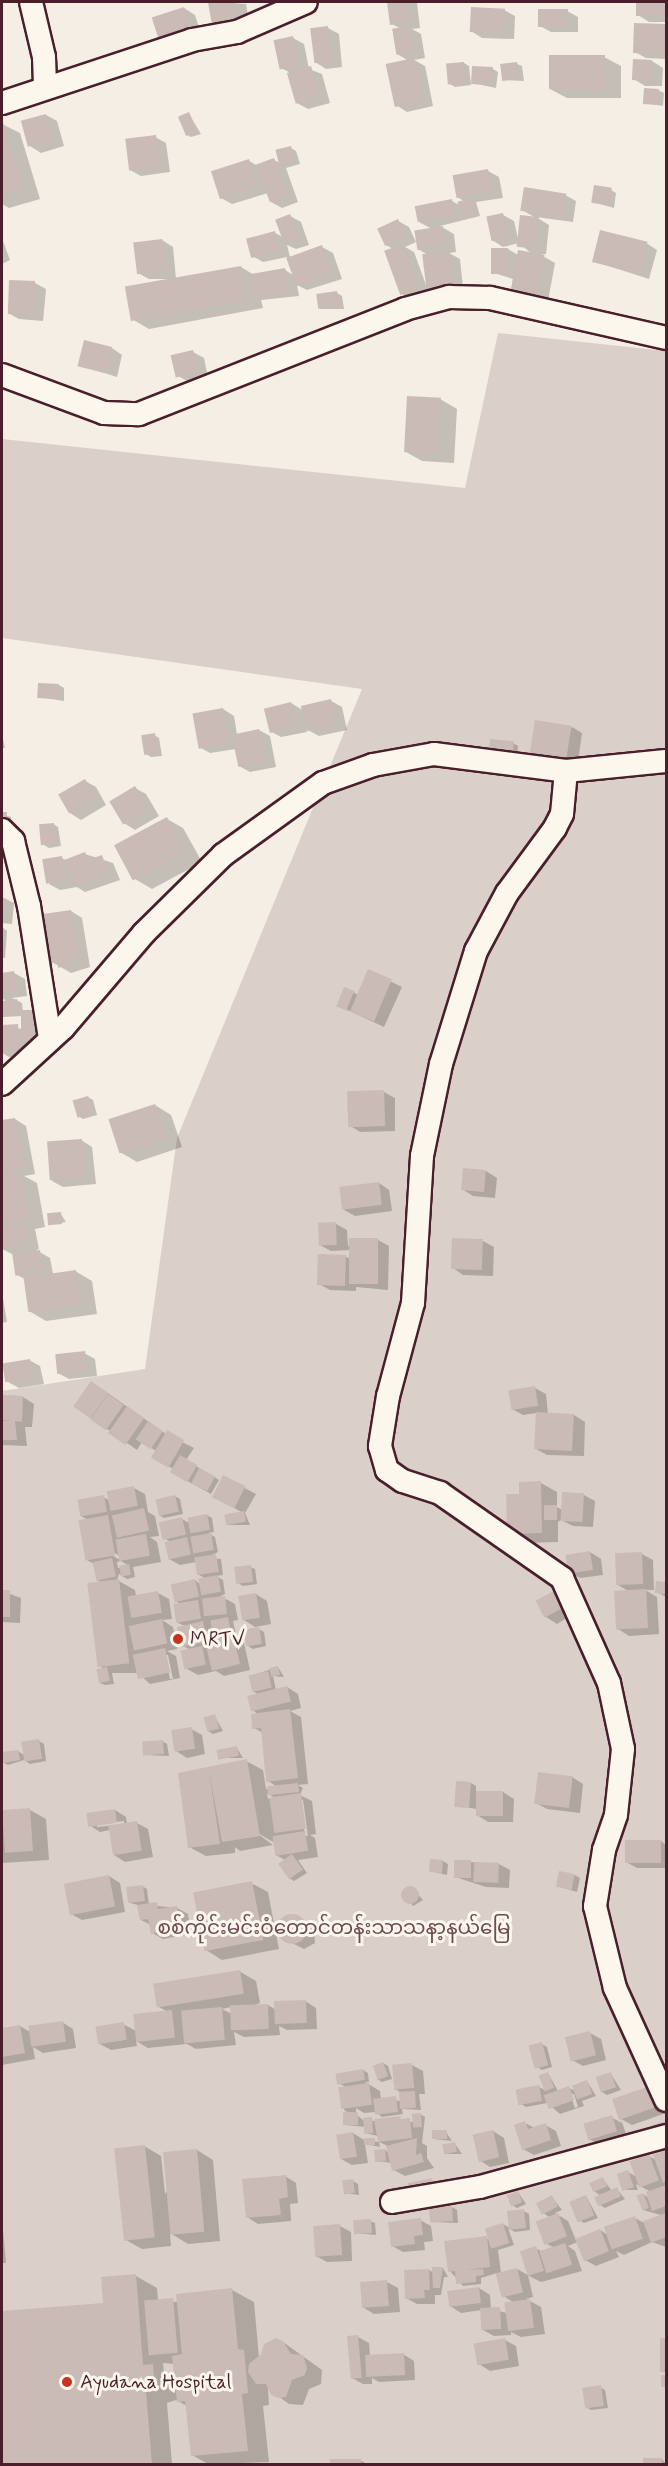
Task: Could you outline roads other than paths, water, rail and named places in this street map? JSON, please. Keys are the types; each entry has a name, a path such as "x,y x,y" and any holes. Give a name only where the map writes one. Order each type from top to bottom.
{"street":[{"path":"31,2 44,57 45,87"},
{"path":"2,103 192,40 237,32 306,2"},
{"path":"2,375 104,413 140,414 405,309 449,297 490,298 666,338"},
{"path":"2,1084 50,1039 104,983 144,933 223,855 323,783 373,765 434,754 566,771 666,761"},
{"path":"566,771 562,814 555,828 507,893 476,951 441,1064 422,1156 413,1303 388,1396 380,1446 387,1470 395,1476 440,1493 562,1578 609,1683 623,1749 616,1815 603,1850 595,1906 615,1988 666,2100"},
{"path":"2,830 13,841 29,906 50,1039"},
{"path":"392,2202 480,2187 666,2136"}],"place":[{"name":"MRTV","path":"178,1639"},
{"name":"Ayudana Hospital","path":"67,2382"}],"park label":[{"name":"စစ်ကိုင်းမင်းဝံတောင်တန်းသာသနာ့နယ်မြေ","path":"334,1928"}]}
